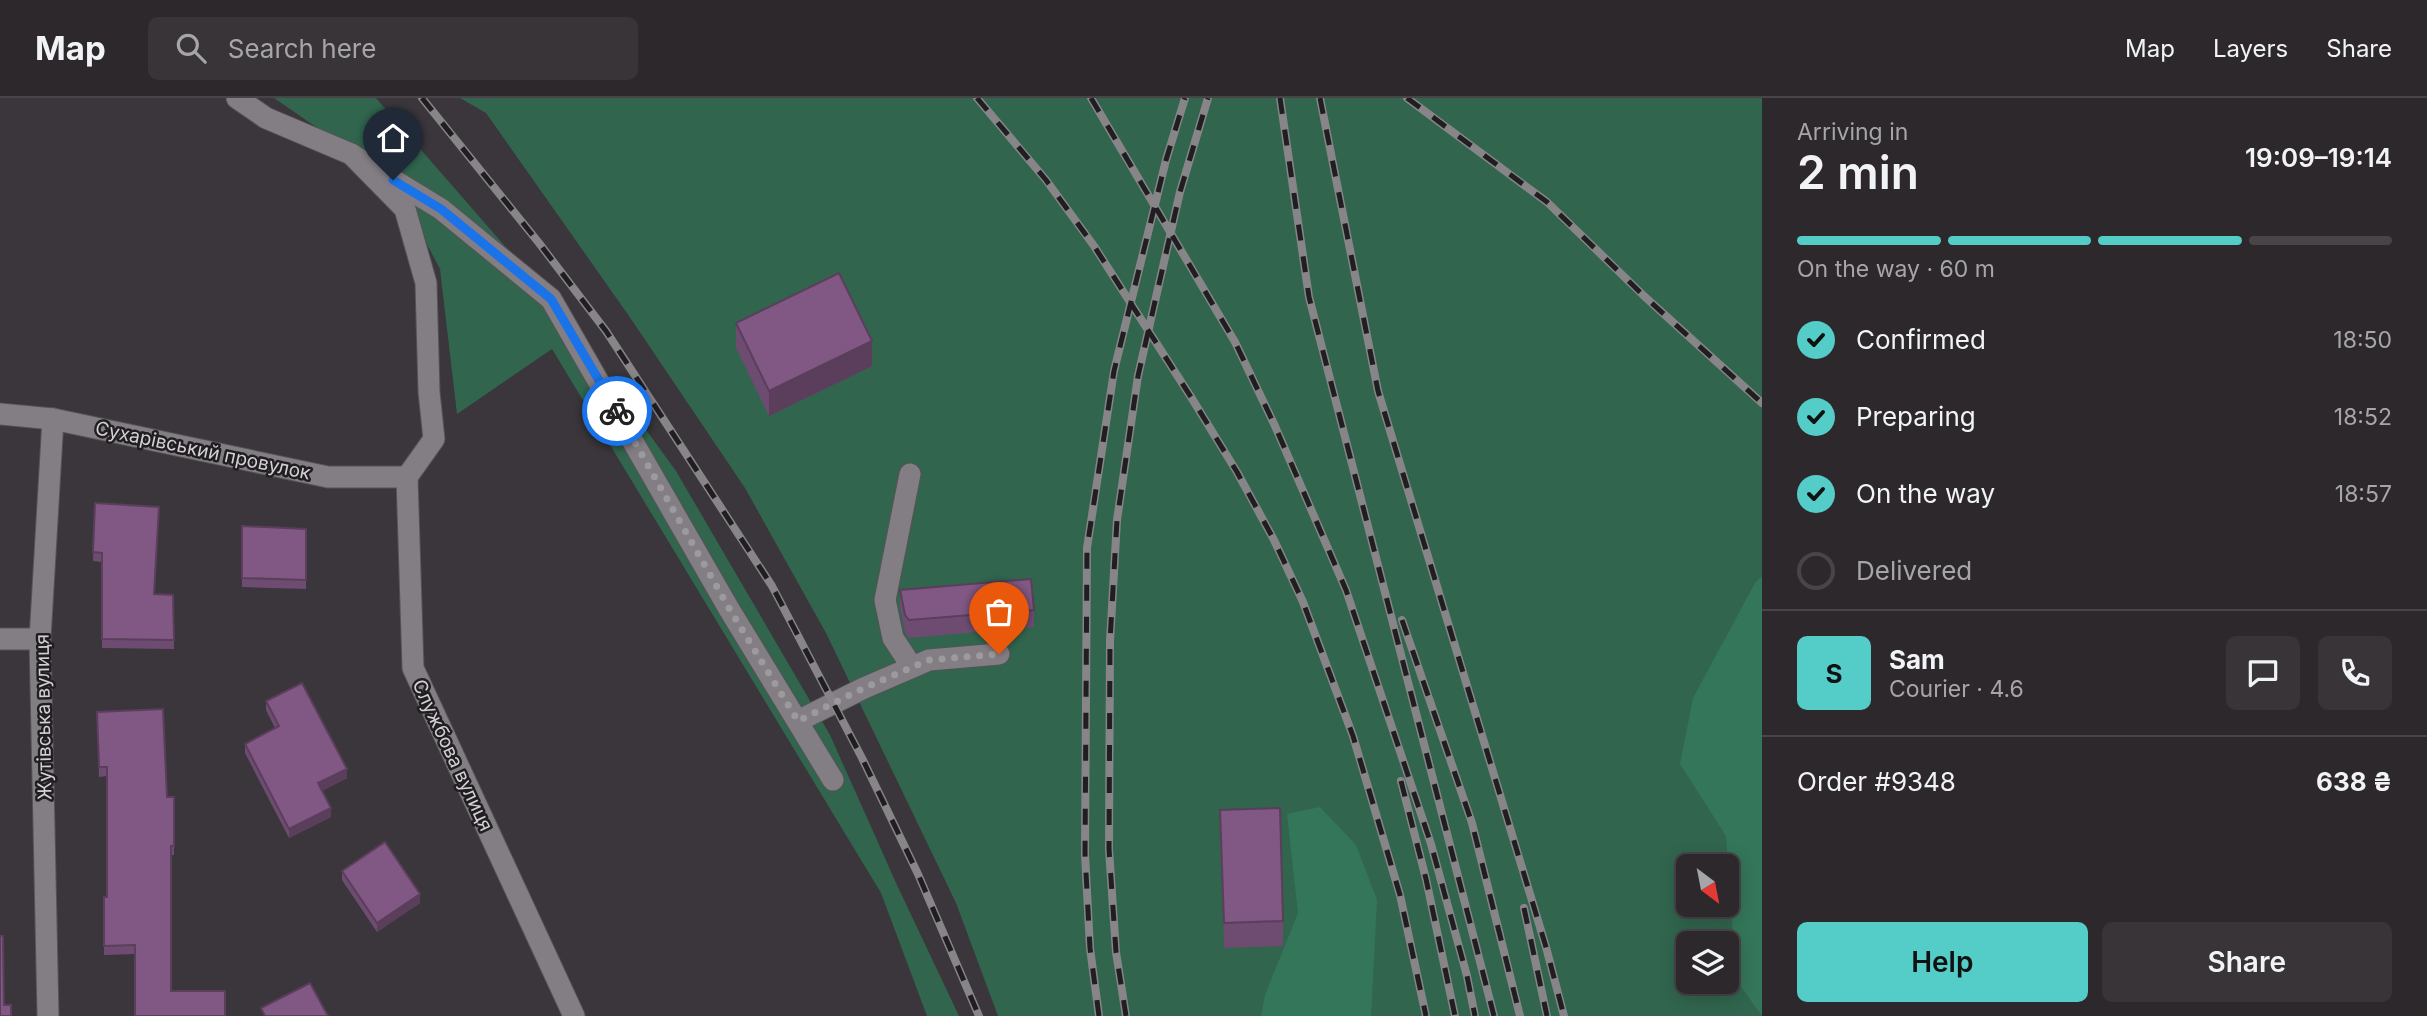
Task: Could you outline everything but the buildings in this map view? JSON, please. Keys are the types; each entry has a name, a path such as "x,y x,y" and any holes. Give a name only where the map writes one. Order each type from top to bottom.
{"street":[{"path":"237,98 265,118 351,154 441,209 551,299 729,608 833,780"},
{"path":"351,154 405,209 426,283 429,392 434,439 407,477"},
{"name":"Сухарівський провулок","path":"0,414 53,419 328,477 407,477"},
{"name":"Жутівська вулиця","path":"48,1016 40,639 53,419"},
{"path":"910,474 885,600 893,638 912,667"},
{"name":"Службова вулиця","path":"407,477 412,668 575,1016"},
{"path":"0,639 40,639"},
{"path":"798,721 929,660 999,654"}],"green space":[{"path":"274,98 376,98 551,299 676,471 830,735 959,1016 927,1016 881,893 552,349 457,414 440,269 393,180"},
{"path":"460,98 1762,98 1762,1016 998,1016 956,903 826,633 745,488 629,316 486,113"},
{"path":"1762,576 1762,1016 1739,984 1739,931 1733,931 1732,917 1740,917 1740,854 1727,854 1726,836 1680,764 1693,698 1755,583"},
{"path":"1320,807 1356,845 1377,900 1371,1016 1261,1016 1265,995 1298,913 1287,814"}],"railway":[{"path":"422,98 606,331 772,586 862,758 918,874 979,1016"},
{"path":"977,98 1046,180 1094,246 1237,472 1274,540 1303,602 1353,736 1400,895 1426,1016"},
{"path":"1091,98 1235,342 1275,426 1346,590 1431,844 1467,976 1475,1016"},
{"path":"1099,1016 1090,948 1085,854 1087,548 1114,371 1166,160 1185,98"},
{"path":"1126,1016 1116,952 1109,849 1110,641 1117,520 1138,376 1180,192 1208,98"},
{"path":"1280,98 1309,297 1494,1016"},
{"path":"1320,98 1378,391 1546,947 1564,1016"},
{"path":"1407,98 1547,202 1644,296 1762,403"},
{"path":"1402,620 1472,823 1520,1016"},
{"path":"1401,781 1426,879 1455,1016"},
{"path":"1524,908 1547,1016"}],"way so far":[{"path":"617,411 729,608 798,721 929,660 999,654"}],"route":[{"path":"393,180 441,209 551,299 617,411"}]}
